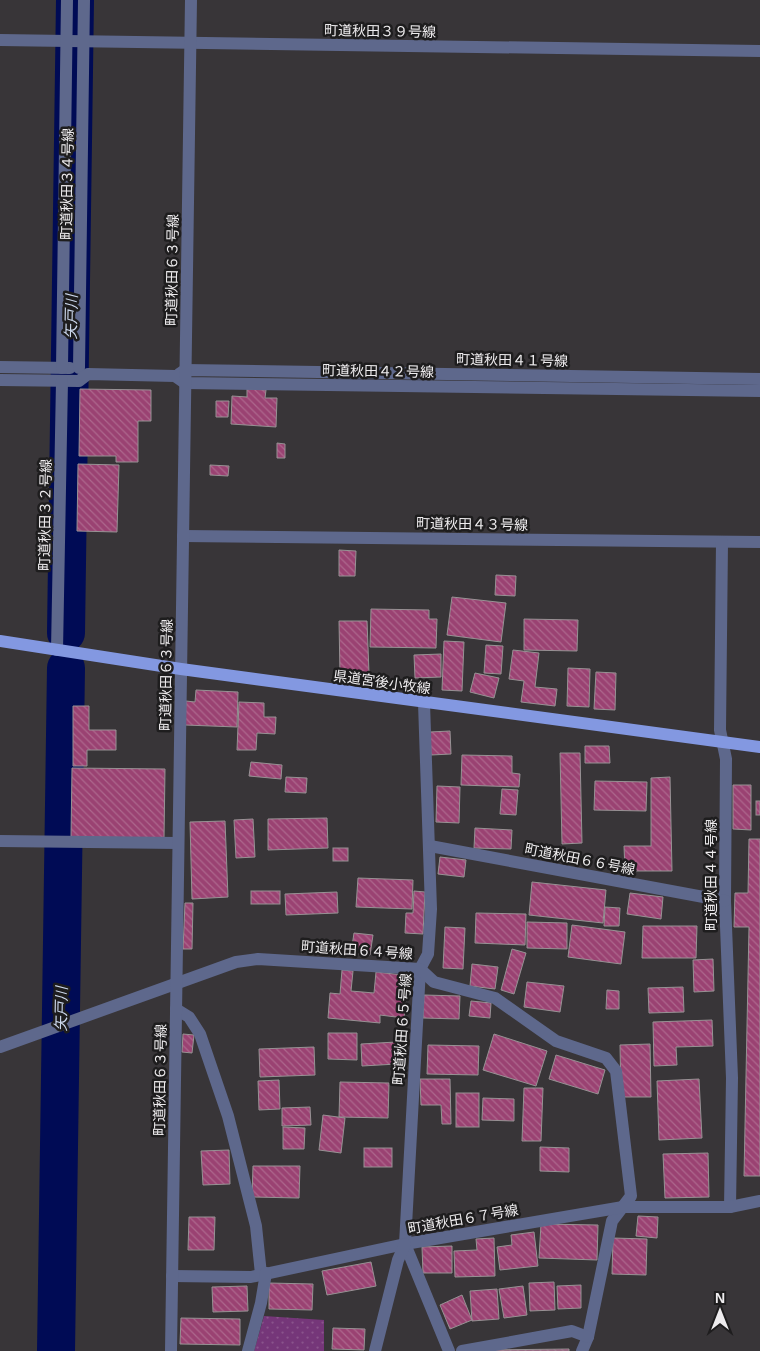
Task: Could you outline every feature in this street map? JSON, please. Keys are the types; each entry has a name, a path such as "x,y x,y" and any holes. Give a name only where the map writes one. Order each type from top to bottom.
{"main road":[{"name":"県道宮後小牧線","path":"0,641 181,669 760,748"}],"street":[{"name":"町道秋田３２号線","path":"57,650 67,0"},
{"name":"町道秋田３４号線","path":"83,371 84,0"},
{"name":"町道秋田６３号線","path":"171,1351 183,536 182,376 191,0"},
{"name":"町道秋田３９号線","path":"0,40 760,51"},
{"path":"0,367 62,374"},
{"name":"町道秋田４２号線","path":"0,380 62,374 79,381 83,371 182,376 760,391"},
{"name":"町道秋田４１号線","path":"182,376 760,379"},
{"name":"町道秋田４３号線","path":"183,536 760,542"},
{"name":"町道秋田４４号線","path":"722,542 720,730 726,759 725,901 732,1069 730,1208"},
{"name":"町道秋田６５号線","path":"424,703 431,910 428,954 420,969 405,1244 449,1351"},
{"path":"0,841 178,843"},
{"name":"町道秋田６６号線","path":"430,846 725,901"},
{"name":"町道秋田６４号線","path":"0,1047 236,962 258,959 420,969 434,982 495,998 543,1034 556,1041 606,1058 616,1071 631,1196 612,1221 588,1337 582,1351"},
{"path":"176,1009 189,1017 200,1034 228,1116 256,1226 263,1274 261,1303 248,1351"},
{"name":"町道秋田６７号線","path":"172,1276 251,1277 405,1244 623,1207 730,1208 760,1201"},
{"path":"376,1351 398,1260 405,1244"},
{"path":"462,1351 572,1331 588,1337"}],"shaded area":[{"path":"264,1316 324,1320 324,1351 254,1351"}],"building":[{"path":"80,389 151,390 151,421 138,421 138,462 116,462 116,456 79,456"},
{"path":"247,389 266,390 265,398 277,398 276,427 231,424 232,396 247,397"},
{"path":"216,401 229,401 228,417 216,417"},
{"path":"277,443 285,444 285,458 277,458"},
{"path":"78,464 119,465 117,532 77,531"},
{"path":"210,465 229,466 228,476 210,475"},
{"path":"339,550 356,551 355,576 339,576"},
{"path":"496,575 516,576 515,596 495,595"},
{"path":"452,597 506,603 501,642 447,635"},
{"path":"371,609 429,610 429,619 437,619 436,648 370,647"},
{"path":"524,619 578,620 577,651 524,650"},
{"path":"339,621 367,621 369,673 340,674"},
{"path":"444,641 464,642 462,691 442,690"},
{"path":"486,645 503,646 501,674 484,673"},
{"path":"513,650 539,653 535,687 557,689 555,706 521,702 524,681 509,679"},
{"path":"441,654 441,677 415,678 414,655"},
{"path":"568,668 590,669 589,707 567,706"},
{"path":"596,672 616,673 615,710 594,709"},
{"path":"475,673 499,678 494,698 470,692"},
{"path":"196,690 238,692 237,727 185,725 186,701 195,702"},
{"path":"239,702 264,703 264,717 276,717 275,734 257,733 256,750 237,750"},
{"path":"73,706 89,706 89,730 116,730 116,750 87,750 87,766 73,766"},
{"path":"450,731 451,754 431,755 430,732"},
{"path":"585,746 609,746 610,763 585,763"},
{"path":"560,753 580,753 582,843 562,844"},
{"path":"462,755 512,756 512,773 520,774 519,787 461,785"},
{"path":"251,762 282,765 281,779 249,776"},
{"path":"72,768 165,769 164,838 71,837"},
{"path":"286,777 307,778 306,793 285,792"},
{"path":"670,777 672,871 625,871 624,846 651,846 651,778"},
{"path":"595,781 647,782 646,811 594,810"},
{"path":"733,785 751,785 751,830 733,829"},
{"path":"437,786 460,787 459,823 436,822"},
{"path":"502,789 518,790 516,815 500,814"},
{"path":"756,801 760,801 760,815 756,815"},
{"path":"327,818 328,848 268,850 268,819"},
{"path":"253,819 255,857 236,858 234,820"},
{"path":"225,821 228,897 192,899 190,822"},
{"path":"475,828 512,830 511,849 474,848"},
{"path":"749,839 760,839 760,1176 744,1176 749,927 734,927 735,893 748,893"},
{"path":"333,848 348,848 348,861 333,861"},
{"path":"440,857 466,860 464,877 438,874"},
{"path":"358,878 413,880 412,909 356,907"},
{"path":"532,882 606,890 603,923 529,915"},
{"path":"251,891 280,891 280,904 251,904"},
{"path":"414,891 425,892 423,934 405,933 406,913 413,913"},
{"path":"337,892 338,913 286,915 285,894"},
{"path":"630,893 663,897 661,919 627,914"},
{"path":"185,903 193,903 192,949 183,949"},
{"path":"605,907 620,908 619,926 604,926"},
{"path":"476,913 526,914 525,945 475,943"},
{"path":"527,922 567,923 567,949 527,948"},
{"path":"572,925 625,932 621,964 568,957"},
{"path":"643,926 697,926 696,958 642,958"},
{"path":"445,927 465,928 463,969 443,968"},
{"path":"354,933 373,935 370,955 351,953"},
{"path":"512,949 526,953 514,994 501,990"},
{"path":"713,959 714,991 694,992 693,960"},
{"path":"472,964 498,967 495,989 470,986"},
{"path":"342,970 353,971 351,991 374,993 376,972 403,975 401,999 406,999 404,1018 380,1015 380,1023 328,1018 330,993 340,994"},
{"path":"527,982 564,986 560,1012 524,1007"},
{"path":"683,987 684,1012 649,1013 648,988"},
{"path":"607,990 619,991 619,1009 606,1009"},
{"path":"424,995 460,996 459,1019 423,1018"},
{"path":"471,1001 491,1003 490,1018 469,1016"},
{"path":"712,1020 713,1046 676,1047 677,1065 654,1066 653,1022"},
{"path":"328,1033 357,1033 357,1060 328,1059"},
{"path":"183,1034 194,1035 192,1053 182,1052"},
{"path":"494,1034 547,1051 536,1086 483,1070"},
{"path":"396,1042 397,1064 362,1066 361,1044"},
{"path":"650,1044 651,1097 621,1097 620,1045"},
{"path":"428,1045 479,1046 478,1075 427,1074"},
{"path":"314,1047 315,1075 260,1077 259,1049"},
{"path":"556,1055 605,1070 598,1094 549,1079"},
{"path":"420,1079 450,1079 451,1124 442,1124 441,1105 421,1105"},
{"path":"699,1079 702,1138 659,1140 657,1081"},
{"path":"279,1080 280,1109 259,1110 258,1081"},
{"path":"340,1082 389,1083 388,1118 339,1117"},
{"path":"524,1088 543,1088 541,1141 522,1141"},
{"path":"456,1093 479,1093 479,1127 456,1127"},
{"path":"483,1098 514,1099 514,1121 482,1120"},
{"path":"310,1107 311,1125 282,1126 282,1108"},
{"path":"323,1115 345,1118 341,1153 319,1150"},
{"path":"283,1127 305,1128 304,1149 283,1149"},
{"path":"540,1147 569,1148 569,1172 540,1171"},
{"path":"364,1148 392,1148 392,1167 364,1167"},
{"path":"229,1150 230,1184 203,1185 201,1151"},
{"path":"708,1153 709,1197 665,1198 663,1154"},
{"path":"253,1166 300,1166 299,1198 252,1197"},
{"path":"638,1216 658,1217 657,1238 636,1236"},
{"path":"189,1217 215,1217 214,1250 188,1250"},
{"path":"541,1224 598,1225 597,1260 539,1258"},
{"path":"534,1232 538,1266 500,1270 497,1247 512,1245 511,1235"},
{"path":"494,1238 495,1276 455,1277 454,1251 477,1250 476,1239"},
{"path":"613,1238 647,1239 646,1275 612,1274"},
{"path":"452,1246 452,1273 423,1273 422,1247"},
{"path":"371,1262 376,1286 327,1295 322,1271"},
{"path":"554,1282 555,1310 530,1311 529,1283"},
{"path":"269,1283 313,1284 312,1310 269,1309"},
{"path":"581,1285 581,1308 558,1309 557,1286"},
{"path":"247,1286 248,1311 213,1312 212,1287"},
{"path":"523,1286 527,1315 504,1318 499,1289"},
{"path":"497,1289 499,1319 472,1321 470,1291"},
{"path":"462,1295 472,1320 450,1329 440,1305"},
{"path":"181,1318 240,1319 240,1345 180,1344"},
{"path":"333,1328 365,1329 364,1350 332,1349"},
{"path":"569,1349 569,1351 483,1351 483,1350"}],"waterway":[{"name":"矢戸川","path":"66,633 75,0"},
{"name":"矢戸川","path":"56,1351 66,668"}]}
